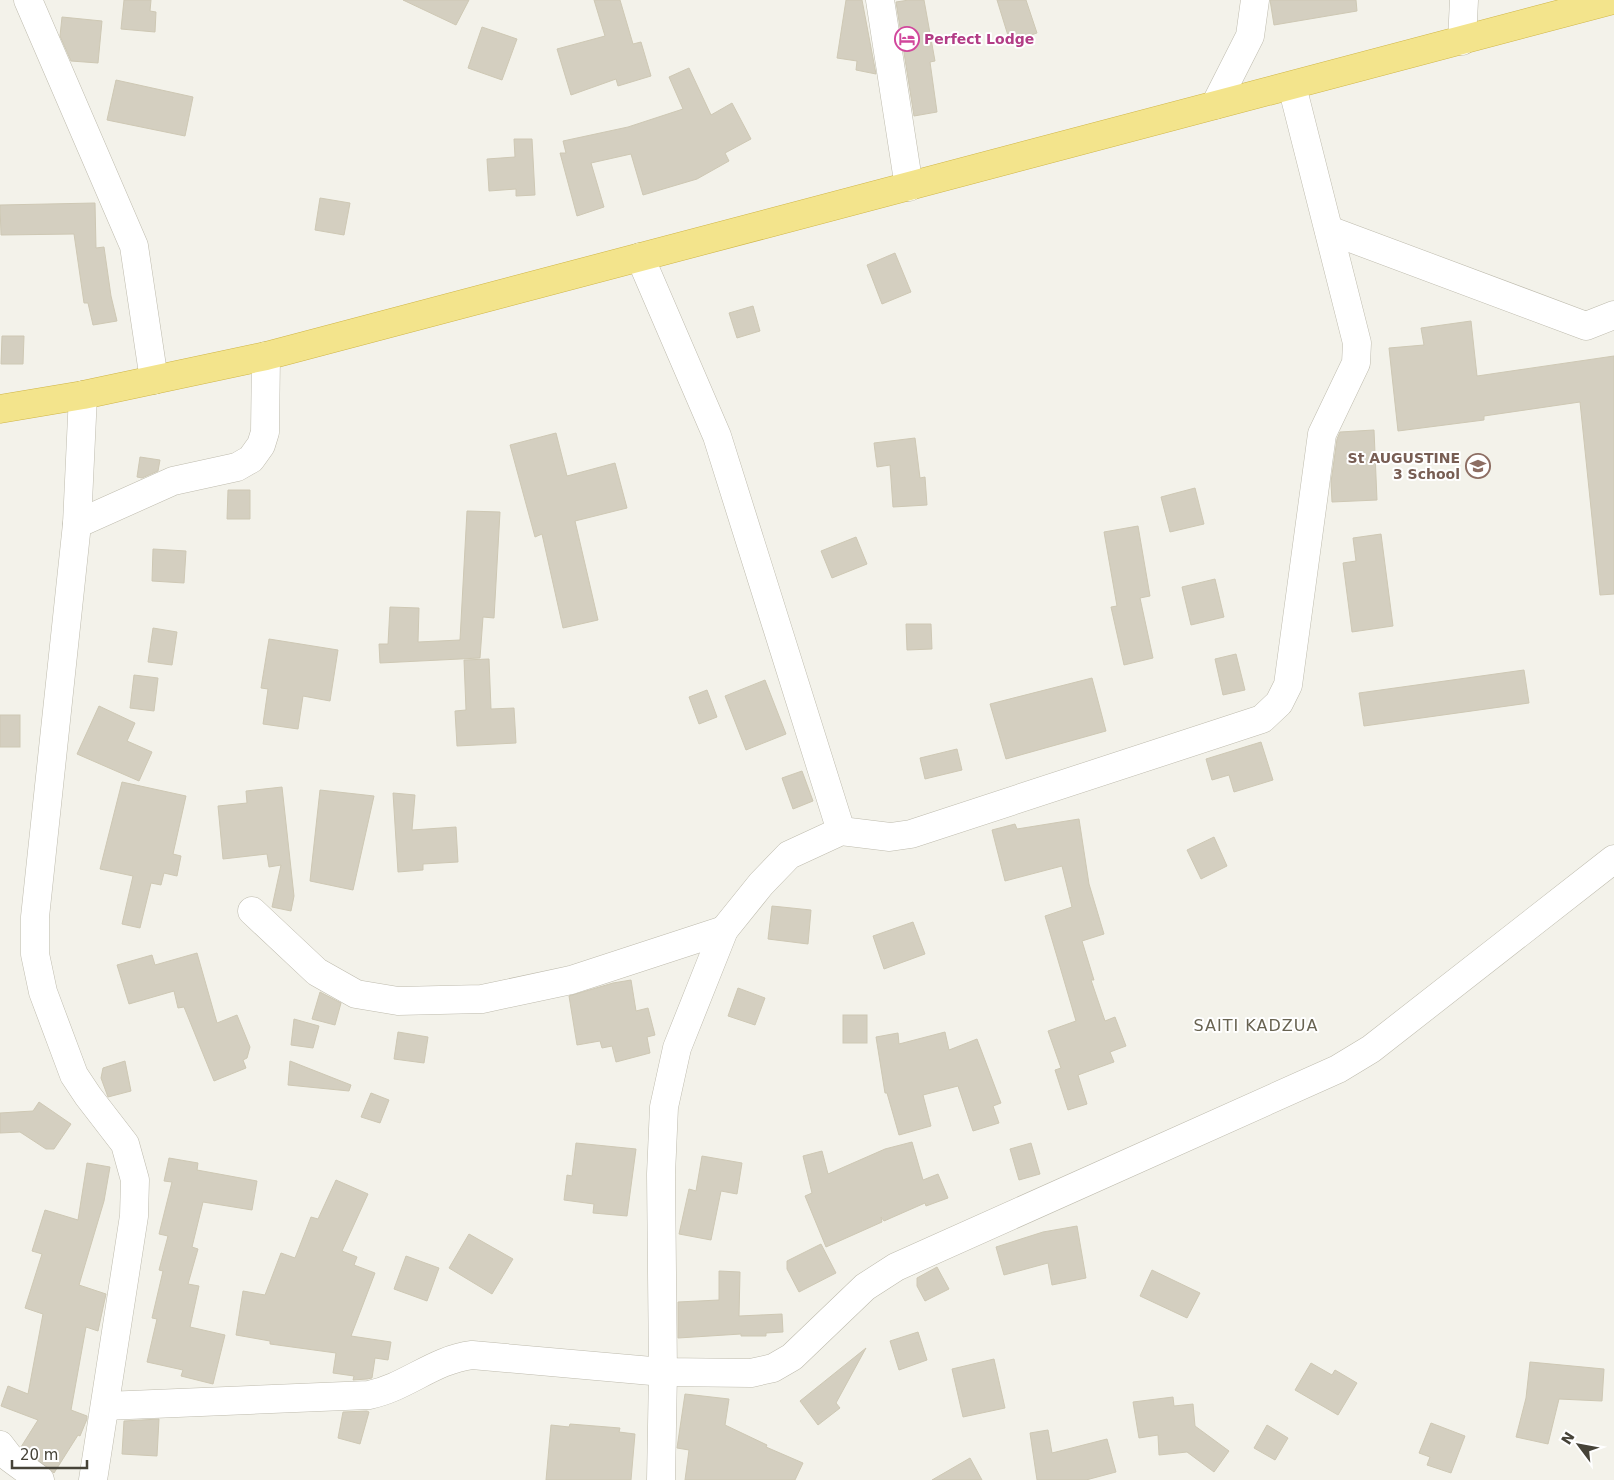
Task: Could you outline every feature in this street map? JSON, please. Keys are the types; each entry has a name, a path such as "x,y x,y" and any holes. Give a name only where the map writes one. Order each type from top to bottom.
{"highway":[{"path":"0,409 83,395 266,356 1613,0"}],"street":[{"path":"28,0 134,246 154,380"},
{"path":"880,0 909,187"},
{"path":"1216,105 1250,36 1255,0"},
{"path":"1462,41 1464,0"},
{"path":"660,1480 663,1372 661,1174 664,1107 677,1048 724,930 761,884 789,855 841,831 890,837 911,834 1262,719 1279,704 1288,685 1322,434 1356,363 1357,343 1292,86"},
{"path":"1329,230 1586,326 1614,315"},
{"path":"640,257 717,436 841,831"},
{"path":"77,524 173,481 237,467 251,459 261,445 265,432 266,356"},
{"path":"83,395 77,524 35,917 35,954 43,992 74,1075 125,1144 135,1180 134,1216 93,1480"},
{"path":"105,1406 369,1395 385,1391 447,1360 472,1354 663,1372 751,1373 773,1368 792,1357 865,1288 896,1267 1338,1069 1371,1049 1614,859"},
{"path":"252,911 316,972 356,994 398,1001 482,998 553,983 724,930"},
{"path":"0,1445 10,1458 40,1480"}],"building":[{"path":"124,0 151,0 150,11 156,12 155,32 121,29"},
{"path":"403,0 469,0 456,25"},
{"path":"594,0 620,0 633,44 641,42 651,76 618,86 616,79 571,95 557,49 605,36"},
{"path":"846,0 862,0 876,74 856,70 857,61 837,58"},
{"path":"924,0 935,61 930,62 937,112 914,116 896,2"},
{"path":"997,0 1026,0 1037,33 1010,42"},
{"path":"1270,0 1356,0 1357,11 1274,25"},
{"path":"62,17 102,21 98,63 71,61 60,36"},
{"path":"482,27 517,39 502,80 468,68"},
{"path":"689,68 711,115 732,103 751,139 725,153 729,161 697,179 643,195 631,154 591,163 604,207 577,216 560,153 566,153 563,141 628,127 683,109 669,77"},
{"path":"116,80 193,97 185,136 107,120"},
{"path":"514,139 532,139 535,195 516,196 516,189 489,191 487,159 515,157"},
{"path":"320,198 350,203 344,235 315,230"},
{"path":"95,203 96,248 104,247 111,296 117,321 93,325 88,303 84,303 74,234 1,235 0,205"},
{"path":"895,253 911,292 882,304 867,265"},
{"path":"753,306 760,331 737,338 729,313"},
{"path":"1471,321 1477,376 1614,356 1614,594 1600,595 1580,402 1484,416 1484,420 1398,431 1389,348 1424,345 1421,328"},
{"path":"2,336 24,336 23,364 1,364"},
{"path":"1374,430 1377,500 1332,502 1331,482 1337,439 1340,432"},
{"path":"556,433 567,476 615,463 627,508 575,521 598,620 563,628 542,534 535,537 510,445"},
{"path":"915,438 920,478 925,477 927,505 893,507 890,465 877,467 874,443"},
{"path":"140,457 160,460 158,471 142,478 137,477"},
{"path":"1195,488 1204,524 1170,532 1161,497"},
{"path":"228,490 250,490 250,519 227,519"},
{"path":"467,511 500,512 494,618 483,617 480,658 380,663 379,644 388,644 390,607 419,608 418,642 460,640"},
{"path":"1138,526 1150,596 1140,598 1153,658 1124,665 1111,607 1117,606 1104,532"},
{"path":"1381,534 1393,626 1352,632 1343,563 1356,561 1353,538"},
{"path":"856,537 867,564 832,578 821,551"},
{"path":"153,549 186,551 184,583 152,581"},
{"path":"1215,579 1224,617 1191,625 1182,587"},
{"path":"906,624 931,624 932,649 907,650"},
{"path":"153,628 177,632 172,665 148,662"},
{"path":"269,639 338,650 330,701 303,696 298,729 263,724 268,689 261,688"},
{"path":"1236,654 1245,690 1223,695 1215,659"},
{"path":"489,659 491,709 514,708 516,743 457,746 455,711 466,710 464,660"},
{"path":"1524,670 1529,703 1364,726 1359,693"},
{"path":"134,675 158,678 154,711 130,708"},
{"path":"1092,678 1106,731 1006,759 990,704"},
{"path":"765,680 786,734 746,750 725,696"},
{"path":"707,690 717,717 699,724 689,697"},
{"path":"99,706 135,723 127,741 152,752 139,781 77,754"},
{"path":"0,715 20,715 20,747 0,747"},
{"path":"1261,742 1273,780 1234,792 1229,775 1212,780 1206,759"},
{"path":"957,749 962,770 925,779 920,758"},
{"path":"802,771 813,801 793,809 782,778"},
{"path":"122,782 186,796 173,854 181,856 177,876 164,873 161,885 151,883 140,928 122,924 133,876 100,869"},
{"path":"282,787 294,896 291,911 272,907 281,865 269,867 267,854 223,859 218,806 247,803 246,791"},
{"path":"320,790 374,796 353,890 310,881"},
{"path":"393,793 415,795 412,830 456,827 458,862 423,864 423,870 398,872"},
{"path":"1079,819 1089,884 1104,934 1082,941 1094,980 1091,980 1105,1021 1115,1017 1126,1046 1110,1052 1114,1062 1078,1075 1087,1104 1068,1110 1055,1070 1061,1068 1048,1031 1076,1021 1045,916 1072,907 1062,866 1005,881 992,830 1015,824 1017,829"},
{"path":"1214,837 1227,866 1201,879 1187,850"},
{"path":"772,906 811,910 808,944 768,939"},
{"path":"913,922 925,954 884,969 873,936"},
{"path":"197,953 217,1023 237,1015 250,1047 247,1058 243,1060 246,1068 214,1081 184,1007 178,1008 174,991 129,1004 117,965 152,955 155,965"},
{"path":"631,980 636,1011 648,1008 655,1035 647,1037 650,1053 616,1062 612,1046 602,1048 600,1041 577,1045 569,996 613,983"},
{"path":"738,988 765,998 755,1025 728,1016"},
{"path":"320,992 341,1003 335,1025 312,1019"},
{"path":"843,1015 867,1015 867,1043 843,1043"},
{"path":"294,1019 319,1026 313,1048 291,1045"},
{"path":"398,1032 428,1037 424,1063 394,1059"},
{"path":"945,1032 949,1050 977,1039 1001,1103 993,1106 999,1123 973,1131 958,1086 923,1095 931,1126 899,1135 887,1093 885,1093 876,1037 898,1033 899,1044"},
{"path":"125,1061 131,1091 108,1097 101,1078 103,1068"},
{"path":"290,1061 351,1085 349,1091 288,1085"},
{"path":"371,1093 389,1100 380,1123 361,1117"},
{"path":"39,1102 71,1124 54,1149 46,1149 20,1132 0,1133 0,1113 33,1111"},
{"path":"912,1142 923,1180 938,1174 948,1198 926,1206 925,1203 884,1221 881,1217 882,1222 826,1247 805,1196 812,1193 803,1156 822,1151 828,1174 885,1149"},
{"path":"576,1143 636,1149 627,1216 593,1213 594,1204 564,1200 567,1175 572,1176"},
{"path":"1031,1143 1040,1174 1019,1180 1010,1149"},
{"path":"702,1156 742,1163 737,1194 721,1191 711,1240 679,1234 689,1189 696,1191"},
{"path":"169,1158 198,1163 197,1170 257,1181 252,1210 203,1202 192,1247 198,1249 188,1284 199,1286 190,1327 225,1335 213,1384 181,1376 183,1370 147,1362 157,1319 152,1318 163,1271 159,1270 168,1236 159,1234 172,1182 164,1181"},
{"path":"87,1163 110,1167 104,1201 79,1285 106,1294 98,1331 86,1327 71,1410 87,1416 87,1419 80,1436 78,1435 54,1473 21,1447 38,1420 1,1406 8,1386 28,1394 43,1314 25,1308 42,1254 32,1251 45,1210 78,1220"},
{"path":"336,1180 368,1194 342,1251 357,1257 354,1265 375,1273 351,1336 391,1342 388,1360 375,1358 372,1378 367,1379 353,1380 354,1376 333,1373 336,1353 270,1344 270,1341 236,1335 243,1291 265,1295 281,1253 295,1258 311,1217 318,1219"},
{"path":"1077,1226 1086,1278 1052,1285 1048,1263 1004,1275 996,1247 1043,1232"},
{"path":"469,1234 513,1259 492,1294 449,1268"},
{"path":"821,1244 836,1273 799,1292 787,1269 787,1261"},
{"path":"406,1256 439,1268 427,1301 394,1289"},
{"path":"937,1267 949,1289 925,1301 917,1286 917,1278"},
{"path":"1152,1270 1200,1293 1187,1318 1140,1296"},
{"path":"719,1271 740,1272 739,1316 782,1314 783,1332 766,1333 766,1336 741,1336 741,1334 678,1338 678,1302 719,1300"},
{"path":"918,1332 927,1360 899,1370 890,1341"},
{"path":"866,1348 836,1403 840,1408 818,1425 800,1401"},
{"path":"994,1359 1005,1408 963,1417 952,1369"},
{"path":"1530,1362 1604,1369 1602,1401 1559,1399 1548,1444 1516,1437 1526,1398"},
{"path":"1311,1363 1332,1375 1335,1370 1357,1383 1338,1415 1295,1390"},
{"path":"685,1394 729,1399 725,1425 767,1445 766,1447 803,1463 795,1480 685,1480 689,1450 677,1448"},
{"path":"1173,1397 1174,1406 1193,1404 1195,1426 1229,1451 1214,1472 1187,1452 1159,1455 1158,1435 1139,1438 1133,1402"},
{"path":"343,1412 369,1412 360,1444 338,1438"},
{"path":"159,1419 157,1456 122,1454 124,1421"},
{"path":"1431,1423 1465,1436 1451,1473 1427,1465 1430,1457 1419,1453"},
{"path":"570,1424 620,1428 619,1432 635,1434 631,1480 546,1480 551,1425 569,1427"},
{"path":"1267,1425 1288,1438 1275,1460 1254,1448"},
{"path":"1048,1430 1052,1453 1107,1439 1116,1472 1086,1480 1037,1480 1030,1433"},
{"path":"970,1458 982,1480 932,1480"}],"place":[{"name":"Perfect Lodge","path":"907,39"},
{"name":"St AUGUSTINE 3 School","path":"1478,466"}],"district":[{"name":"SAITI KADZUA","path":"1256,1025"}]}
